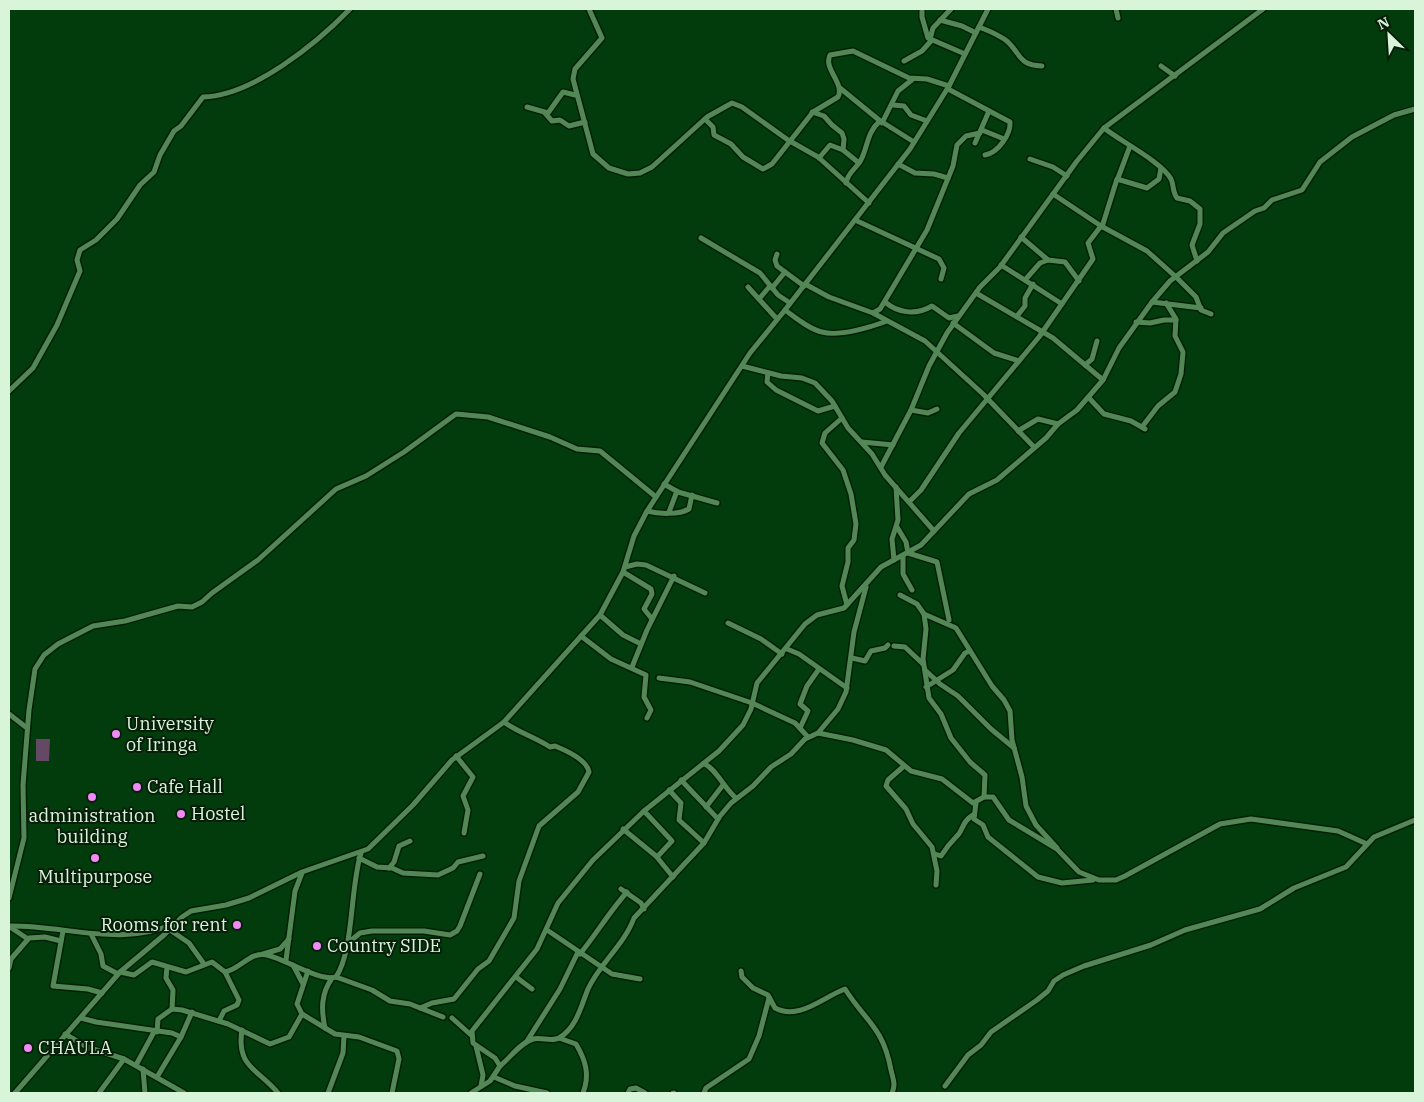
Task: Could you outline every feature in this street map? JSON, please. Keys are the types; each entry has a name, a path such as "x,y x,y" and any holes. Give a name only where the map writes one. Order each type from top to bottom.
{"street":[{"path":"9,390 33,368 57,325 80,271 77,260 80,250 96,240 124,211 140,185 154,172 160,155 174,131 185,121 203,98 227,94 255,81 289,61 333,27 350,9"},
{"path":"589,9 602,38 576,69 573,79 575,95 585,122 589,144 596,158 609,168 635,174 659,162 705,119 724,106 736,104 790,141 819,158 869,203"},
{"path":"922,9 922,17 930,40 965,54"},
{"path":"904,61 922,51 930,40 931,30 951,9"},
{"path":"15,1093 119,973 191,912 249,898 302,872 360,855 391,827 456,756 504,722 600,615 624,570 634,536 664,484 763,335 785,310 869,203 914,142 948,88 988,9"},
{"path":"1116,9 1118,18"},
{"path":"881,467 911,410 936,352 953,323 1001,265 1066,176 1104,128 1263,9"},
{"path":"940,20 962,26 976,33"},
{"path":"979,27 1006,40 1020,60 1032,66 1042,66"},
{"path":"914,142 881,122 839,87 832,75 828,55 849,51 913,79 927,79 948,88 1010,122 1010,128 996,150 985,155"},
{"path":"1161,66 1175,76"},
{"path":"846,183 848,174 859,163 870,132 881,122 893,105 900,89 913,79"},
{"path":"705,119 712,127 714,135 731,144 742,157 760,168 772,164 812,112 838,97 839,87"},
{"path":"545,113 551,110 564,92 575,95"},
{"path":"893,105 904,106 911,115 927,121"},
{"path":"527,107 545,113 552,121 560,120 568,126 585,122"},
{"path":"471,1035 491,1006 516,977 547,930 561,899 593,860 623,829 719,751 743,724 751,709 757,683 787,649 805,624 824,612 842,610 866,586 881,567 921,545 969,494 997,480 1088,398 1103,380 1119,348 1152,302 1176,277 1208,252 1223,232 1245,217 1264,208 1276,198 1302,190 1320,162 1343,143 1394,115 1415,109"},
{"path":"975,143 989,111"},
{"path":"812,112 824,116 832,126 842,133 844,139 842,146 844,150"},
{"path":"1104,128 1161,168 1171,180 1172,190 1177,198 1190,201 1201,211 1200,224 1192,245 1197,261"},
{"path":"873,313 885,302 927,230 948,178 960,140 970,134 981,131 1004,139"},
{"path":"819,158 830,145 844,150 859,163"},
{"path":"910,501 921,490 955,438 988,400 1080,282 1093,259 1088,243 1101,226 1130,146"},
{"path":"1030,159 1053,168 1066,176"},
{"path":"898,164 915,173 934,174 948,178"},
{"path":"1118,178 1146,188 1159,179 1161,168"},
{"path":"1053,194 1101,226 1156,257 1196,297 1201,308"},
{"path":"855,220 896,240 916,247 942,261 944,272 941,279"},
{"path":"1021,237 1048,260"},
{"path":"701,238 760,273 771,287 790,303"},
{"path":"777,254 776,264 804,285 829,297 873,313 917,336 988,400 1034,447"},
{"path":"1025,280 1040,263 1048,260 1065,262 1080,282"},
{"path":"1001,265 1062,304"},
{"path":"759,299 786,272"},
{"path":"1017,316 1025,306 1025,298 1033,284"},
{"path":"748,287 777,319"},
{"path":"976,293 1017,316 1103,380"},
{"path":"885,302 912,313 922,312 932,306 949,318 958,316"},
{"path":"1152,302 1201,308 1211,314"},
{"path":"1088,398 1104,414 1131,421 1144,428 1158,406 1175,392 1182,374 1183,354 1175,336 1176,320 1166,303"},
{"path":"785,310 819,331 828,334 858,330 887,321"},
{"path":"1136,322 1150,324 1164,320 1176,320"},
{"path":"953,323 994,353 1019,361"},
{"path":"1085,365 1092,359 1097,341"},
{"path":"742,366 768,373 809,380 824,391 842,418 934,531"},
{"path":"768,373 768,383 781,393 818,411 835,406"},
{"path":"911,410 928,413 937,409"},
{"path":"9,898 24,838 23,785 27,728 35,669 50,649 95,625 125,621 178,606 192,607 202,602 258,560 336,489 366,476 404,452 454,414 469,413 488,417 550,437 577,449 600,451 656,497"},
{"path":"842,418 825,434 822,443 843,470 851,494 856,524 854,540 847,549 848,562 842,586 847,605"},
{"path":"1018,431 1038,419 1058,424"},
{"path":"862,442 893,445"},
{"path":"664,484 677,491 717,503"},
{"path":"894,560 892,539 897,527 896,486"},
{"path":"669,512 677,491"},
{"path":"647,511 658,514 688,510 692,496"},
{"path":"897,527 906,542 903,574 912,590"},
{"path":"906,554 937,562 949,620"},
{"path":"624,570 640,564 674,576 705,593"},
{"path":"624,570 651,589 652,594 644,609 652,620"},
{"path":"632,667 652,620 674,576"},
{"path":"560,1038 581,1011 589,988 627,933 634,918 674,877 693,852 704,843 718,819 736,798 753,786 770,767 791,754 808,737 818,733 838,709 852,658 854,632 866,586"},
{"path":"900,594 917,604 924,614 959,631"},
{"path":"924,614 926,629 923,647 924,667 929,698 941,714 951,738 970,762 985,775 984,796 976,803 973,815 975,820 983,825 988,837 1038,877 1062,883 1120,878 1220,824 1251,819 1338,831 1367,844"},
{"path":"600,615 623,635 642,644"},
{"path":"935,620 949,620 958,626 970,651 1008,706 1014,748 1022,777 1026,806 1036,825 1079,872 1094,880"},
{"path":"728,623 761,639 782,654"},
{"path":"581,636 611,659 632,667 647,677 643,694 651,710 647,718"},
{"path":"852,658 865,661 870,651 891,645 905,647 936,681 958,696 991,729 1014,748"},
{"path":"787,649 799,654 818,669 845,685"},
{"path":"926,687 952,670 965,653 970,651"},
{"path":"800,728 808,711 800,704 801,697 818,669"},
{"path":"659,678 690,682 752,703 786,718 800,728 808,737"},
{"path":"9,714 27,728"},
{"path":"420,1008 432,1003 454,999 478,969 489,961 514,918 519,881 539,826 578,792 590,772 584,762 560,748 549,746 528,734 515,730 504,722"},
{"path":"818,733 853,740 886,750 915,773 942,779 970,801 976,803"},
{"path":"456,756 473,777 463,796 468,810 464,833"},
{"path":"703,764 708,765 723,785 736,798"},
{"path":"904,766 888,780 886,786 906,809 913,824 930,843 935,854 936,885"},
{"path":"681,780 718,819"},
{"path":"706,807 723,785"},
{"path":"669,790 681,803 679,820 704,843"},
{"path":"984,796 993,797 1009,820 1057,849"},
{"path":"644,811 672,841 657,857"},
{"path":"935,854 942,855 951,840 957,837 965,820 973,815"},
{"path":"945,1086 968,1055 981,1045 991,1032 1048,991 1055,980 1084,966 1151,945 1182,931 1260,909 1294,888 1346,867 1353,862 1374,837 1415,820"},
{"path":"623,829 657,857 674,877"},
{"path":"390,868 399,846 410,841"},
{"path":"360,855 378,867 390,868 410,874 438,875 452,868 458,862 483,856"},
{"path":"325,1028 323,1000 326,988 334,978 348,943 360,855"},
{"path":"286,960 295,891 302,872"},
{"path":"348,943 360,933 372,931 424,931 450,935 457,931 460,926 480,874"},
{"path":"621,889 642,905 644,909"},
{"path":"471,1093 494,1076 500,1066 527,1042 560,989 579,953 604,924 613,907 627,892"},
{"path":"9,926 91,934 144,934 178,922"},
{"path":"9,926 28,939"},
{"path":"170,930 189,943 204,964"},
{"path":"547,930 579,953 619,977 640,979"},
{"path":"63,931 54,986 88,989 102,993"},
{"path":"91,934 92,942 101,954 103,966 119,973 134,975 147,968 151,962 186,972 204,964 214,963 225,972 238,996 239,1003 224,1011 220,1021"},
{"path":"9,968 11,960 28,939 37,937 61,941"},
{"path":"225,972 237,967 253,956 282,948 290,938"},
{"path":"263,954 286,960 308,972 372,990 390,1001 420,1008 443,1017"},
{"path":"292,964 303,984"},
{"path":"167,967 166,978 173,990 172,1009"},
{"path":"741,971 742,977 769,998 777,1010 793,1012 845,989 881,1036 890,1059 894,1080 892,1093"},
{"path":"308,972 297,1004 302,1014 325,1028 344,1036 358,1037 399,1053 392,1093"},
{"path":"516,977 532,989"},
{"path":"704,1093 706,1088 749,1059 759,1036 769,998"},
{"path":"136,1065 156,1032 158,1019 172,1009 192,1012 220,1021 266,1043 275,1043 289,1037 302,1014"},
{"path":"157,1077 184,1032 192,1012"},
{"path":"80,1018 156,1032 184,1032"},
{"path":"452,1018 471,1035 476,1046 484,1075 481,1086"},
{"path":"242,1030 240,1049 245,1061 253,1072 270,1082 278,1093"},
{"path":"172,1033 181,1037"},
{"path":"65,1034 87,1047 124,1059 157,1077 175,1091 184,1093"},
{"path":"328,1093 343,1053 344,1036"},
{"path":"527,1042 537,1038 560,1038 577,1045 584,1060 588,1085 583,1093"},
{"path":"476,1046 495,1058 500,1066"},
{"path":"101,1093 124,1059"},
{"path":"144,1069 145,1093"},
{"path":"494,1076 514,1086 547,1093"},
{"path":"628,1093 630,1089 636,1088 645,1093"}],"shaded area":[{"path":"36,739 50,739 49,761 36,761"}],"place":[{"name":"University of Iringa","path":"116,734"},
{"name":"Cafe Hall","path":"137,787"},
{"name":"administration building","path":"92,797"},
{"name":"Hostel","path":"181,814"},
{"name":"Multipurpose","path":"95,858"},
{"name":"Rooms for rent","path":"237,925"},
{"name":"Country SIDE","path":"317,946"},
{"name":"CHAULA","path":"28,1048"}]}
